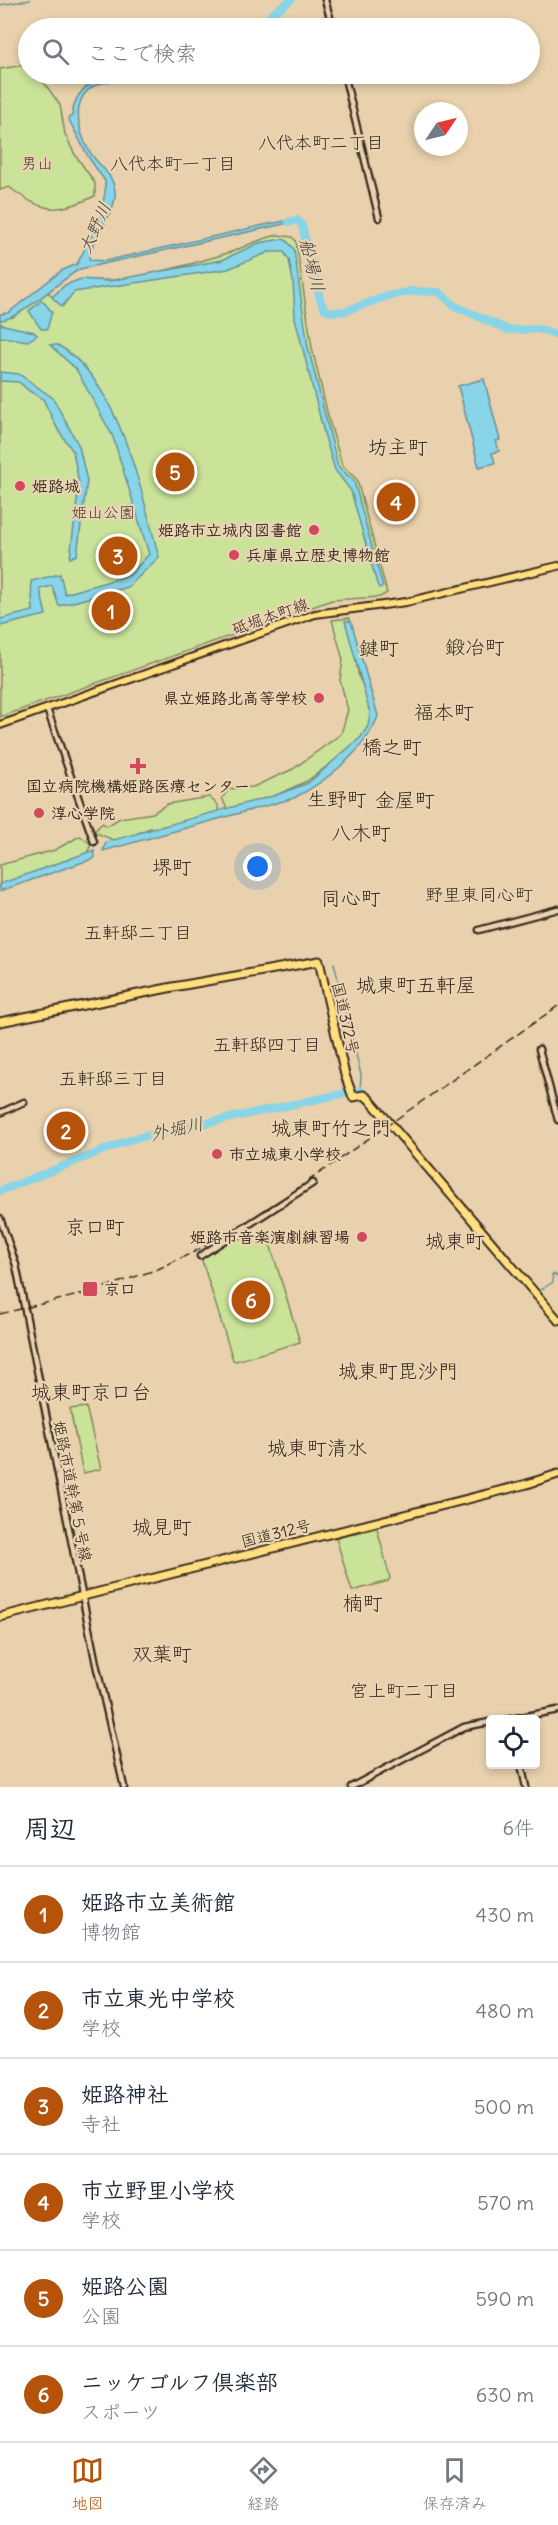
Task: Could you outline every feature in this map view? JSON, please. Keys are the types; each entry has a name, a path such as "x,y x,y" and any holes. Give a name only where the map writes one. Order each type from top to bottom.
{"highway":[{"name":"国道372号","path":"0,1022 172,987 319,961 353,1096 364,1095 369,1099 558,1320"},
{"name":"国道312号","path":"0,1617 527,1484 558,1474"}],"main road":[{"name":"砥堀本町線","path":"0,725 322,612 406,602 558,566"}],"street":[{"path":"325,0 330,18"},
{"path":"346,84 379,218"},
{"path":"47,710 94,842"},
{"path":"479,930 558,909"},
{"path":"539,1049 558,1120"},
{"path":"0,1113 24,1102"},
{"path":"200,1256 312,1183"},
{"name":"姫路市道幹第５号線","path":"0,1218 17,1272 96,1664 124,1787"},
{"path":"530,1715 558,1710"},
{"path":"355,1786 464,1727 486,1723"},
{"path":"522,1769 526,1787"}],"green space":[{"name":"男山","path":"18,66 18,84 45,84 60,105 65,134 74,153 95,183 95,196 70,206 51,208 32,202 9,187 0,190 0,69"},
{"name":"姫山公園","path":"278,235 292,237 296,241 312,348 329,420 342,465 357,480 387,593 380,597 332,600 0,717 0,319 13,317 48,292 53,297 62,289 78,281 123,279 164,271 231,252"},
{"path":"349,618 359,678 371,699 370,726 360,742 307,781 259,803 228,811 222,798 229,789 253,787 293,769 341,734 348,710 340,680 343,660 332,620"},
{"path":"209,797 218,805 218,814 176,825 150,828 118,842 94,832 102,823 107,826 120,818 153,813 167,804"},
{"path":"80,836 91,844 85,858 0,887 0,865 55,850"},
{"path":"252,1235 270,1244 300,1342 236,1361 233,1360 201,1257 227,1243"},
{"path":"86,1407 101,1469 83,1473 70,1409"},
{"path":"377,1528 390,1578 388,1581 352,1591 336,1538"}],"water":[{"path":"91,84 98,84 86,93 81,101 79,122 81,133 90,152 111,178 115,191 112,209 90,251 89,260 105,261 264,225 295,219 302,220 80,269 18,314 0,320 0,314 8,313 61,271 77,264 99,221 105,181 89,158 68,118 72,116 78,96"},
{"path":"286,240 294,249 308,347 338,466 354,481 383,587 379,588 377,584 351,491 335,470 325,437 295,318 293,281 289,260 284,252 269,252 228,269 74,292 62,307 52,297 65,285 81,279 109,281 222,260 259,243"},
{"path":"42,300 52,312 47,329 41,329 29,311"},
{"path":"0,324 34,332 37,335 28,341 0,337"},
{"path":"50,345 58,345 79,362 97,384 112,411 135,471 159,557 128,587 59,606 52,586 40,589 46,615 0,626 0,619 33,611 31,581 60,574 65,594 130,575 149,554 113,437 76,369"},
{"path":"0,372 19,374 53,398 79,446 87,481 77,555 70,558 79,484 73,451 58,430 43,399 19,382 0,381"},
{"path":"484,379 500,440 496,441 499,451 492,453 495,463 479,467 458,386"},
{"path":"345,621 351,621 378,716 364,741 344,764 294,798 103,851 106,842 276,795 308,783 361,737 368,726 370,713"},
{"path":"94,850 95,858 0,891 0,884"}],"waterway":[{"path":"0,5 30,0"},
{"name":"大野川","path":"269,18 291,0"},
{"name":"船場川","path":"289,222 297,220 302,226 320,299 324,308 330,312 345,311 388,296 413,291 439,292 455,306 508,330 540,329 558,335"},
{"path":"334,963 361,1075 360,1090"},
{"name":"外堀川","path":"0,1191 132,1139 360,1090"},
{"path":"538,1292 553,1282 552,1274 558,1276"}],"railway":[{"path":"0,1314 91,1292 158,1269 194,1252 268,1209 558,1006"}],"place":[{"name":"姫路公園","path":"175,472"},
{"name":"姫路城","path":"20,486"},
{"name":"市立野里小学校","path":"396,502"},
{"name":"姫路市立城内図書館","path":"314,530"},
{"name":"兵庫県立歴史博物館","path":"234,555"},
{"name":"姫路神社","path":"118,556"},
{"name":"姫路市立美術館","path":"111,611"},
{"name":"県立姫路北高等学校","path":"319,698"},
{"name":"国立病院機構姫路医療センター","path":"138,766"},
{"name":"淳心学院","path":"39,813"},
{"name":"市立東光中学校","path":"66,1131"},
{"name":"市立城東小学校","path":"217,1154"},
{"name":"姫路市音楽演劇練習場","path":"362,1237"},
{"name":"京口","path":"90,1289"},
{"name":"ニッケゴルフ倶楽部","path":"251,1300"}],"district":[{"name":"八代本町二丁目","path":"321,143"},
{"name":"八代本町一丁目","path":"173,164"},
{"name":"坊主町","path":"398,447"},
{"name":"鍛冶町","path":"475,647"},
{"name":"鍵町","path":"379,648"},
{"name":"福本町","path":"444,712"},
{"name":"橋之町","path":"392,747"},
{"name":"生野町","path":"337,799"},
{"name":"金屋町","path":"405,800"},
{"name":"八木町","path":"361,833"},
{"name":"堺町","path":"172,867"},
{"name":"野里東同心町","path":"479,895"},
{"name":"同心町","path":"351,898"},
{"name":"五軒邸二丁目","path":"138,933"},
{"name":"城東町五軒屋","path":"416,985"},
{"name":"五軒邸四丁目","path":"267,1045"},
{"name":"五軒邸三丁目","path":"113,1079"},
{"name":"城東町竹之門","path":"331,1128"},
{"name":"京口町","path":"95,1227"},
{"name":"城東町","path":"455,1241"},
{"name":"城東町毘沙門","path":"398,1371"},
{"name":"城東町京口台","path":"91,1392"},
{"name":"城東町清水","path":"317,1448"},
{"name":"城見町","path":"162,1527"},
{"name":"楠町","path":"363,1603"},
{"name":"双葉町","path":"162,1654"},
{"name":"宮上町二丁目","path":"404,1691"}]}
